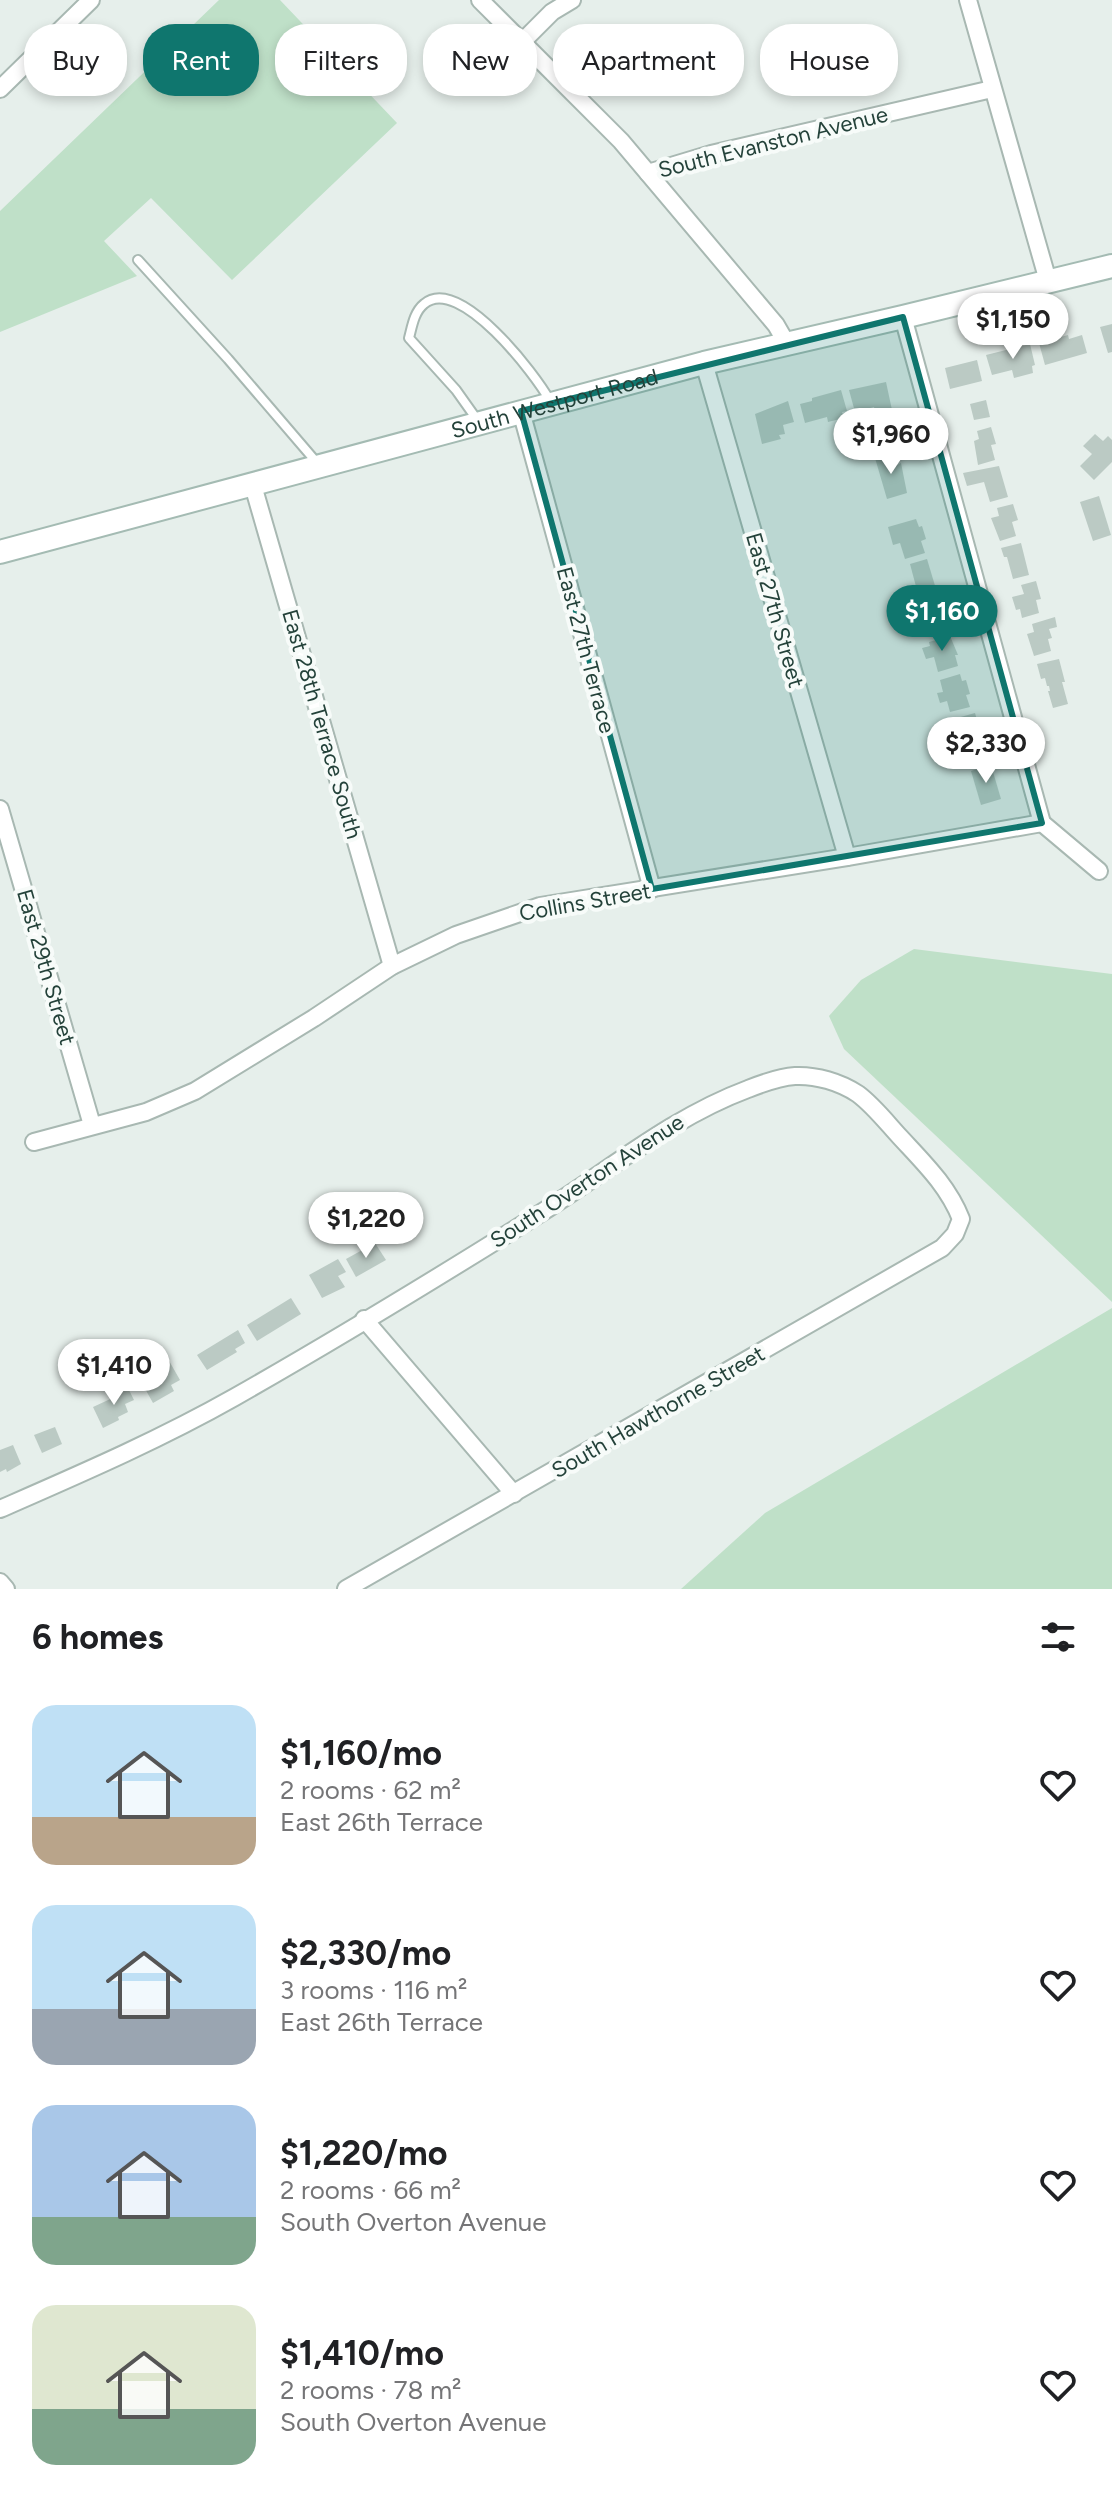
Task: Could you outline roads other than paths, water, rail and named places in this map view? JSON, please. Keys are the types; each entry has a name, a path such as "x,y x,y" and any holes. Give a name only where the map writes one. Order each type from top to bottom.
{"street":[{"path":"0,89 91,0"},
{"path":"480,0 504,24"},
{"path":"537,27 552,12 572,0"},
{"path":"968,0 1048,281"},
{"path":"537,57 621,141 776,325 787,344"},
{"name":"South Evanston Avenue","path":"648,173 711,154 992,89"},
{"name":"South Westport Road","path":"0,552 551,402 1112,266"},
{"path":"903,317 1042,823 1099,871"},
{"name":"East 27th Street","path":"704,363 847,857"},
{"name":"East 27th Terrace","path":"521,411 652,889"},
{"name":"East 28th Terrace South","path":"252,482 392,966"},
{"name":"East 29th Street","path":"0,809 92,1125"},
{"name":"Collins Street","path":"34,1142 146,1112 195,1091 392,966 456,935 519,912 1042,823"},
{"name":"South Overton Avenue","path":"0,1509 156,1440 235,1397 539,1215 686,1117 722,1099 773,1080 816,1077 856,1093 873,1107 944,1185 961,1219 960,1224"},
{"name":"South Hawthorne Street","path":"346,1589 942,1248 960,1224"},
{"path":"364,1319 514,1494"},
{"path":"0,1582 6,1589"}],"lane":[{"path":"138,260 318,465"},
{"path":"479,422 456,390 409,338 417,312 429,300 452,302 476,313 539,381 551,402"}]}
